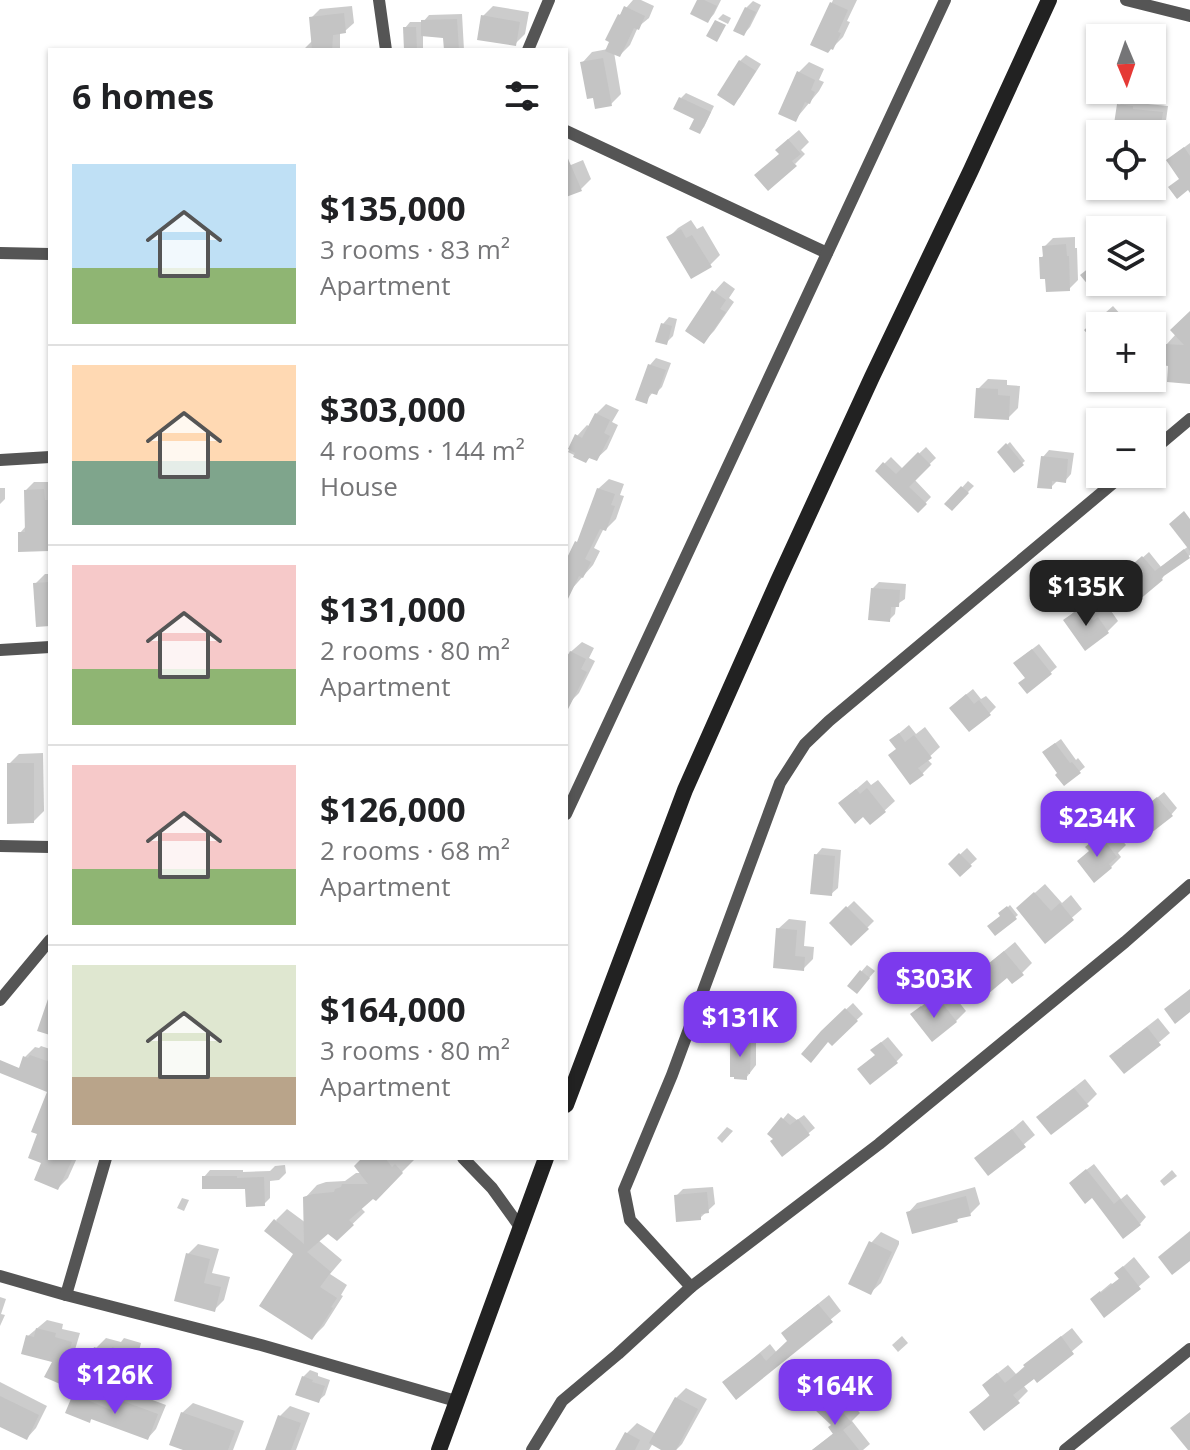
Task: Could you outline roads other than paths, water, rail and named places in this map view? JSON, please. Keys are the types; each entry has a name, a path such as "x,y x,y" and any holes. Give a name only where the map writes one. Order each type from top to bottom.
{"main road":[{"path":"568,1100 685,790 778,581 1049,0"},
{"path":"439,1450 545,1160"}],"street":[{"path":"379,0 386,48"},
{"path":"529,48 549,0"},
{"path":"568,809 945,0"},
{"path":"1126,0 1190,16"},
{"path":"568,132 827,253"},
{"path":"0,253 48,254"},
{"path":"1166,439 1190,419"},
{"path":"0,460 48,457"},
{"path":"691,1287 630,1220 624,1190 672,1075 780,783 805,744 829,721 1107,488"},
{"path":"0,650 48,647"},
{"path":"0,846 48,847"},
{"path":"532,1450 562,1401 691,1287 879,1144 1190,885"},
{"path":"0,1000 48,942"},
{"path":"66,1295 105,1160"},
{"path":"465,1160 492,1188 520,1227"},
{"path":"0,1276 261,1345 456,1401"},
{"path":"1065,1450 1190,1349"}]}
